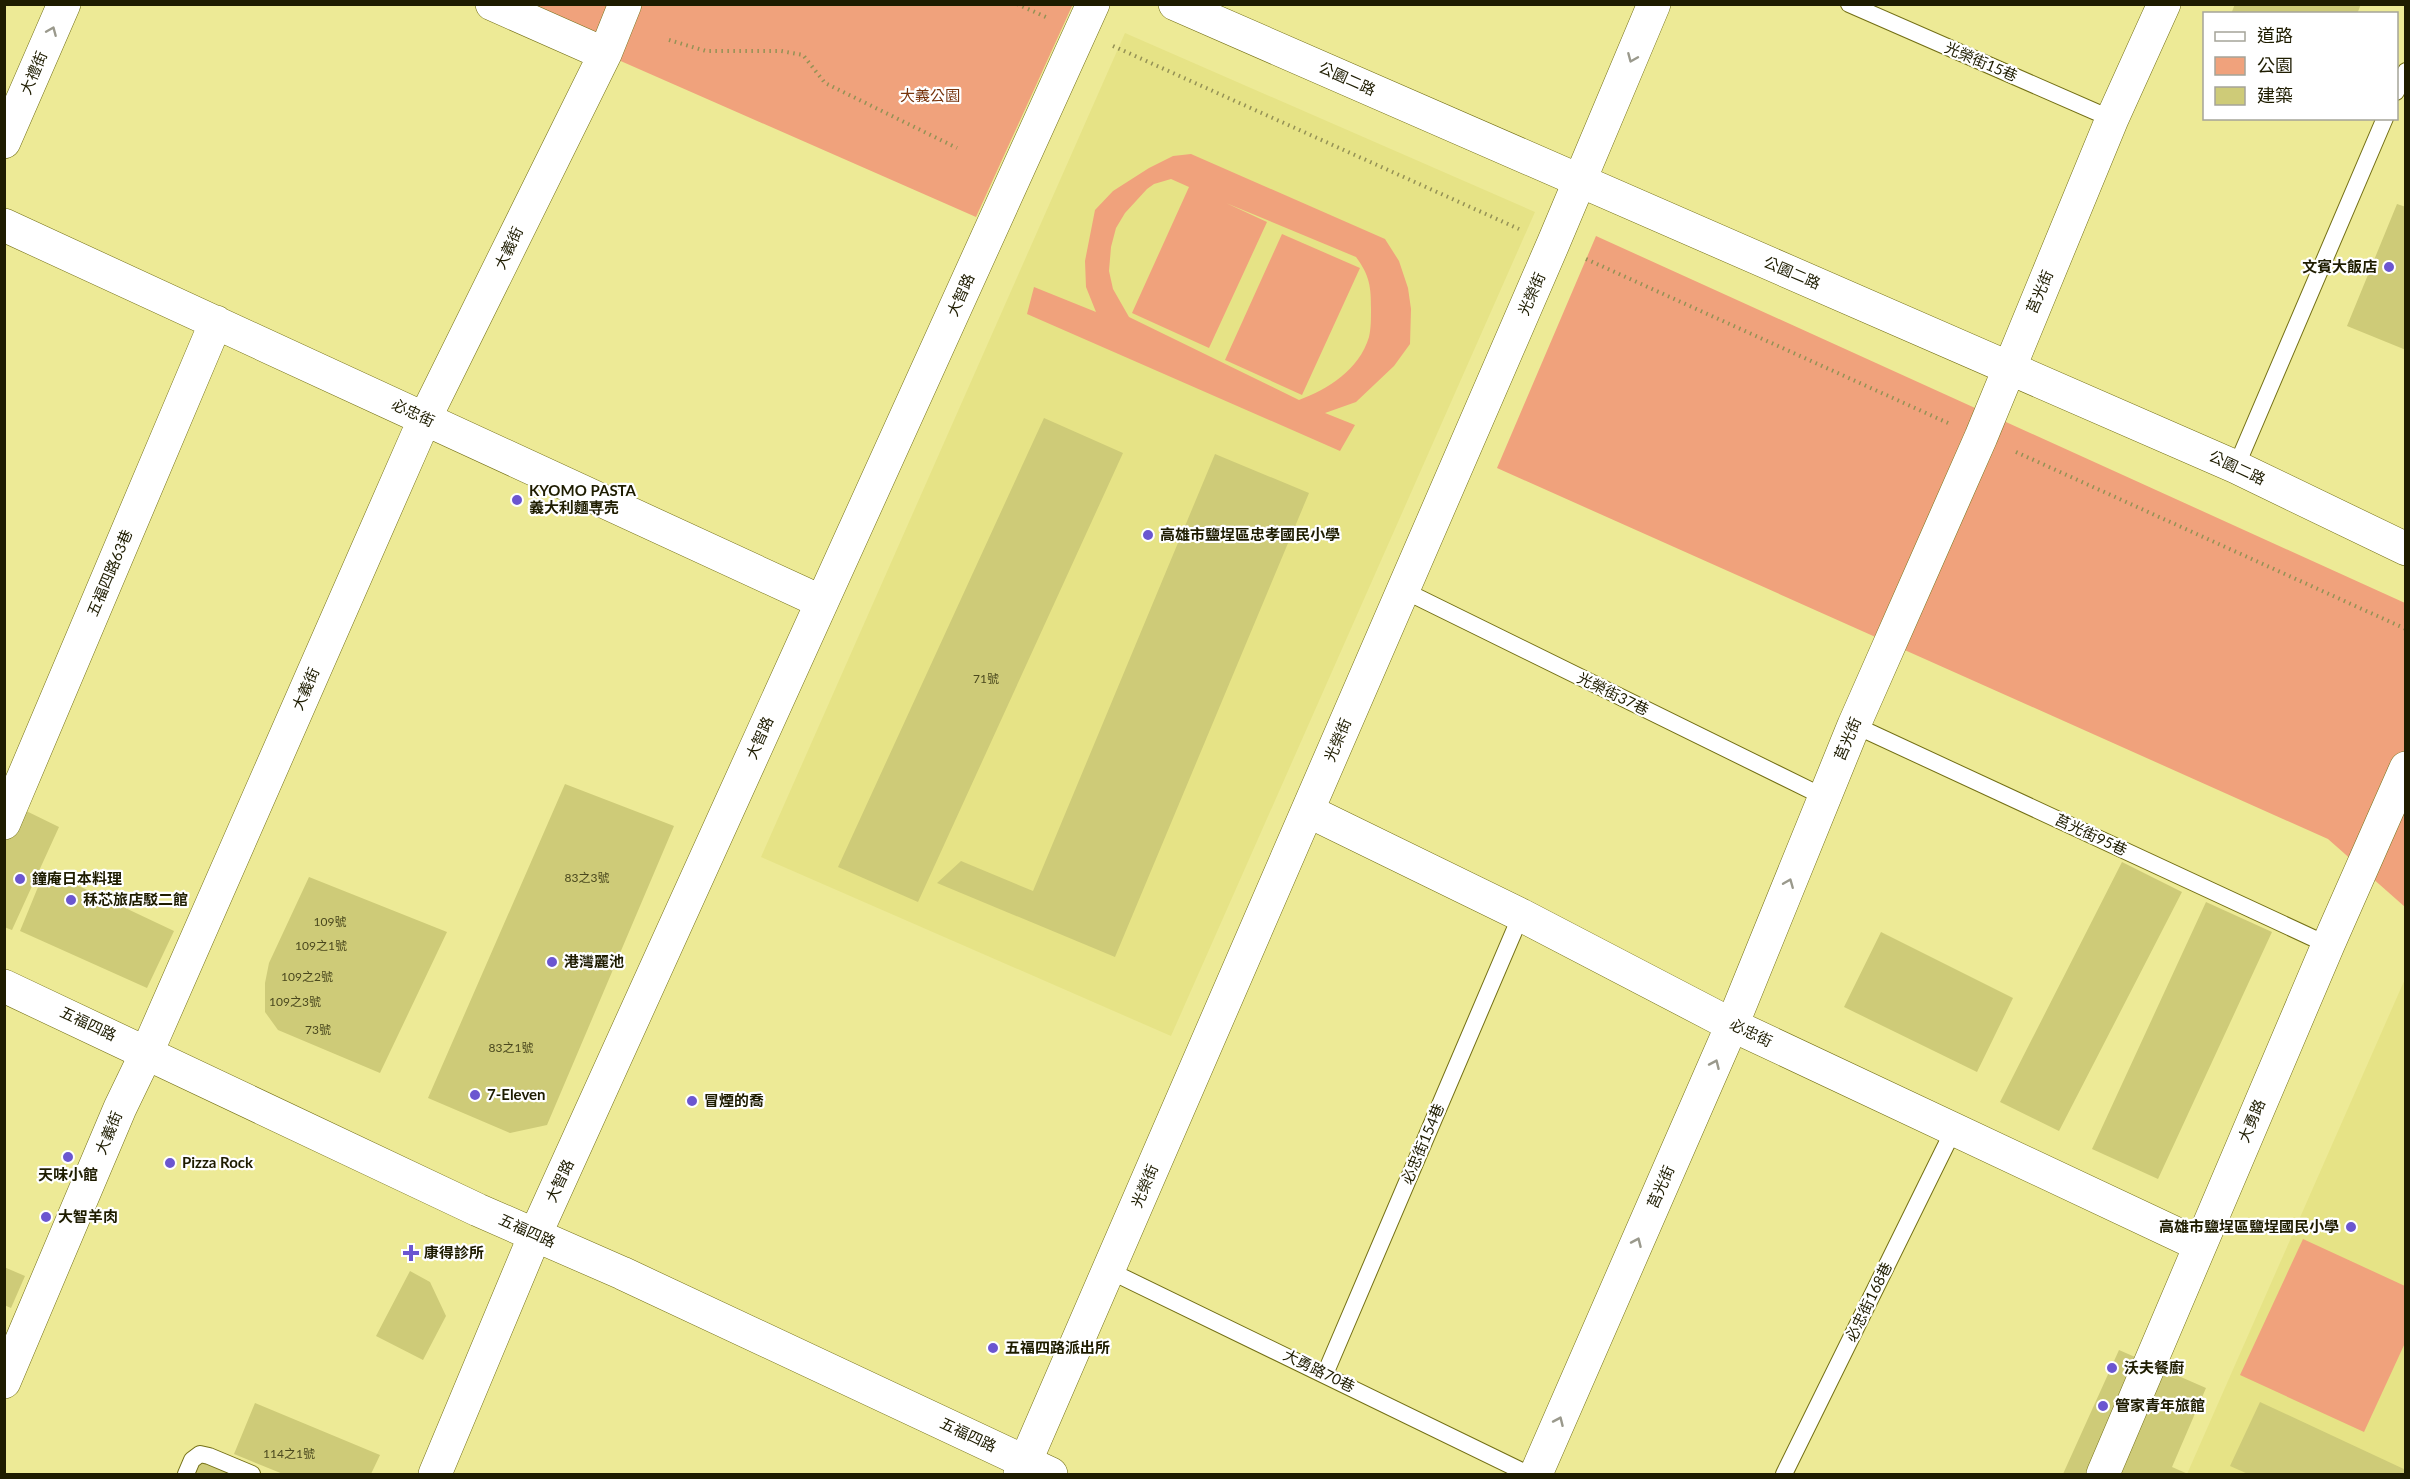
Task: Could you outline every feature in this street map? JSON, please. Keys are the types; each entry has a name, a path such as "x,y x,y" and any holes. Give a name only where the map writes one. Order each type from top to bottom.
{"street":[{"name":"大禮街","path":"4,142 64,4"},
{"path":"492,4 605,54"},
{"name":"大義街","path":"4,1382 120,1108 147,1052 424,418 605,54 625,4"},
{"name":"大智路","path":"435,1474 535,1235 1093,4"},
{"name":"公園二路","path":"1175,4 2236,466 2406,549"},
{"name":"光榮街","path":"1032,1470 1108,1270 1580,181 1654,4"},
{"name":"莒光街","path":"1536,1474 1732,1025 1854,725 1981,437 2112,119 2164,4"},
{"name":"必忠街","path":"4,225 822,602"},
{"name":"五福四路63巷","path":"4,823 216,322"},
{"name":"大勇路","path":"2103,1474 2328,945 2406,768"},
{"name":"必忠街","path":"1308,811 1521,915 1732,1025 2200,1245"},
{"name":"五福四路","path":"4,986 593,1260 1032,1470"}],"lane":[{"name":"光榮街15巷","path":"1849,4 2112,119"},
{"path":"2398,90 2406,71"},
{"path":"2236,466 2384,120"},
{"name":"光榮街37巷","path":"1403,590 1824,798"},
{"name":"莒光街95巷","path":"1854,725 2328,945"},
{"name":"必忠街154巷","path":"1324,1374 1521,915"},
{"name":"必忠街168巷","path":"1784,1474 1954,1129"},
{"name":"大勇路70巷","path":"1108,1270 1528,1474"},
{"path":"186,1474 192,1460 200,1455 209,1456 252,1474"}],"path":[{"path":"669,40 706,51 781,51 804,55 825,83 957,148"},
{"path":"1134,55 1515,227"},
{"path":"1581,257 1956,426"},
{"path":"2025,456 2406,629"}],"shaded area":[{"name":"高雄市鹽埕區忠孝國民小學","path":"1125,33 1535,212 1171,1036 761,857"},
{"name":"高雄市鹽埕區鹽埕國民小學","path":"2405,979 2405,1474 2187,1474"}],"green space":[{"name":"大義公園","path":"1073,4 976,217 493,5"},
{"path":"1191,154 1385,239 1399,261 1408,288 1411,309 1410,344 1394,366 1356,402 1325,413 1355,425 1340,451 1027,314 1034,287 1096,312 1086,287 1085,261 1095,210 1113,191 1173,156","holes":["1171,179 1189,187 1132,313 1209,348 1267,222 1226,203 1356,257 1361,264 1370,288 1370,334 1358,359 1341,377 1299,400 1129,317 1113,289 1109,271 1111,247 1116,228 1125,213 1154,184"]},
{"path":"1282,234 1360,268 1302,395 1225,360"},
{"path":"1596,236 2405,603 2405,907 2328,839 1497,468"},
{"path":"2303,1239 2405,1286 2405,1343 2364,1432 2240,1375"}],"building":[{"path":"2235,4 2361,4 2358,12 2232,12"},
{"name":"文賓大飯店","path":"2397,204 2406,207 2406,350 2347,326"},
{"path":"1044,418 1123,453 918,902 838,867"},
{"path":"1215,454 1309,493 1115,957 937,883 961,861 1033,891"},
{"name":"港灣麗池","path":"565,784 674,826 547,1125 510,1133 428,1098"},
{"name":"鐘庵日本料理","path":"16,806 59,827 12,930 4,927 4,832"},
{"path":"2122,862 2182,892 2059,1131 2000,1102"},
{"name":"秝芯旅店駁二館","path":"45,870 174,931 147,988 20,931"},
{"path":"309,877 447,932 380,1073 278,1030 265,1012 265,983 269,963"},
{"path":"2206,902 2272,932 2158,1179 2092,1149"},
{"path":"1881,932 2013,998 1977,1072 1844,1007"},
{"path":"4,1267 25,1276 11,1308 4,1305"},
{"path":"410,1271 430,1282 446,1316 423,1360 376,1336"},
{"path":"2119,1350 2206,1388 2172,1467 2188,1474 2063,1474"},
{"path":"2260,1402 2406,1470 2406,1474 2248,1474 2230,1466"},
{"path":"255,1403 380,1455 371,1474 283,1474 234,1454"},
{"path":"199,1460 234,1474 193,1474"}],"place":[{"name":"文賓大飯店","path":"2389,267"},
{"name":"KYOMO PASTA 義大利麵専売","path":"517,500"},
{"name":"高雄市鹽埕區忠孝國民小學","path":"1148,535"},
{"name":"鐘庵日本料理","path":"20,879"},
{"name":"秝芯旅店駁二館","path":"71,900"},
{"name":"港灣麗池","path":"552,962"},
{"name":"7-Eleven","path":"475,1095"},
{"name":"冒煙的喬","path":"692,1101"},
{"name":"天味小館","path":"68,1157"},
{"name":"Pizza Rock","path":"170,1163"},
{"name":"大智羊肉","path":"46,1217"},
{"name":"高雄市鹽埕區鹽埕國民小學","path":"2351,1227"},
{"name":"康得診所","path":"411,1253"},
{"name":"五福四路派出所","path":"993,1348"},
{"name":"沃夫餐廚","path":"2112,1368"},
{"name":"管家青年旅館","path":"2103,1406"}]}
